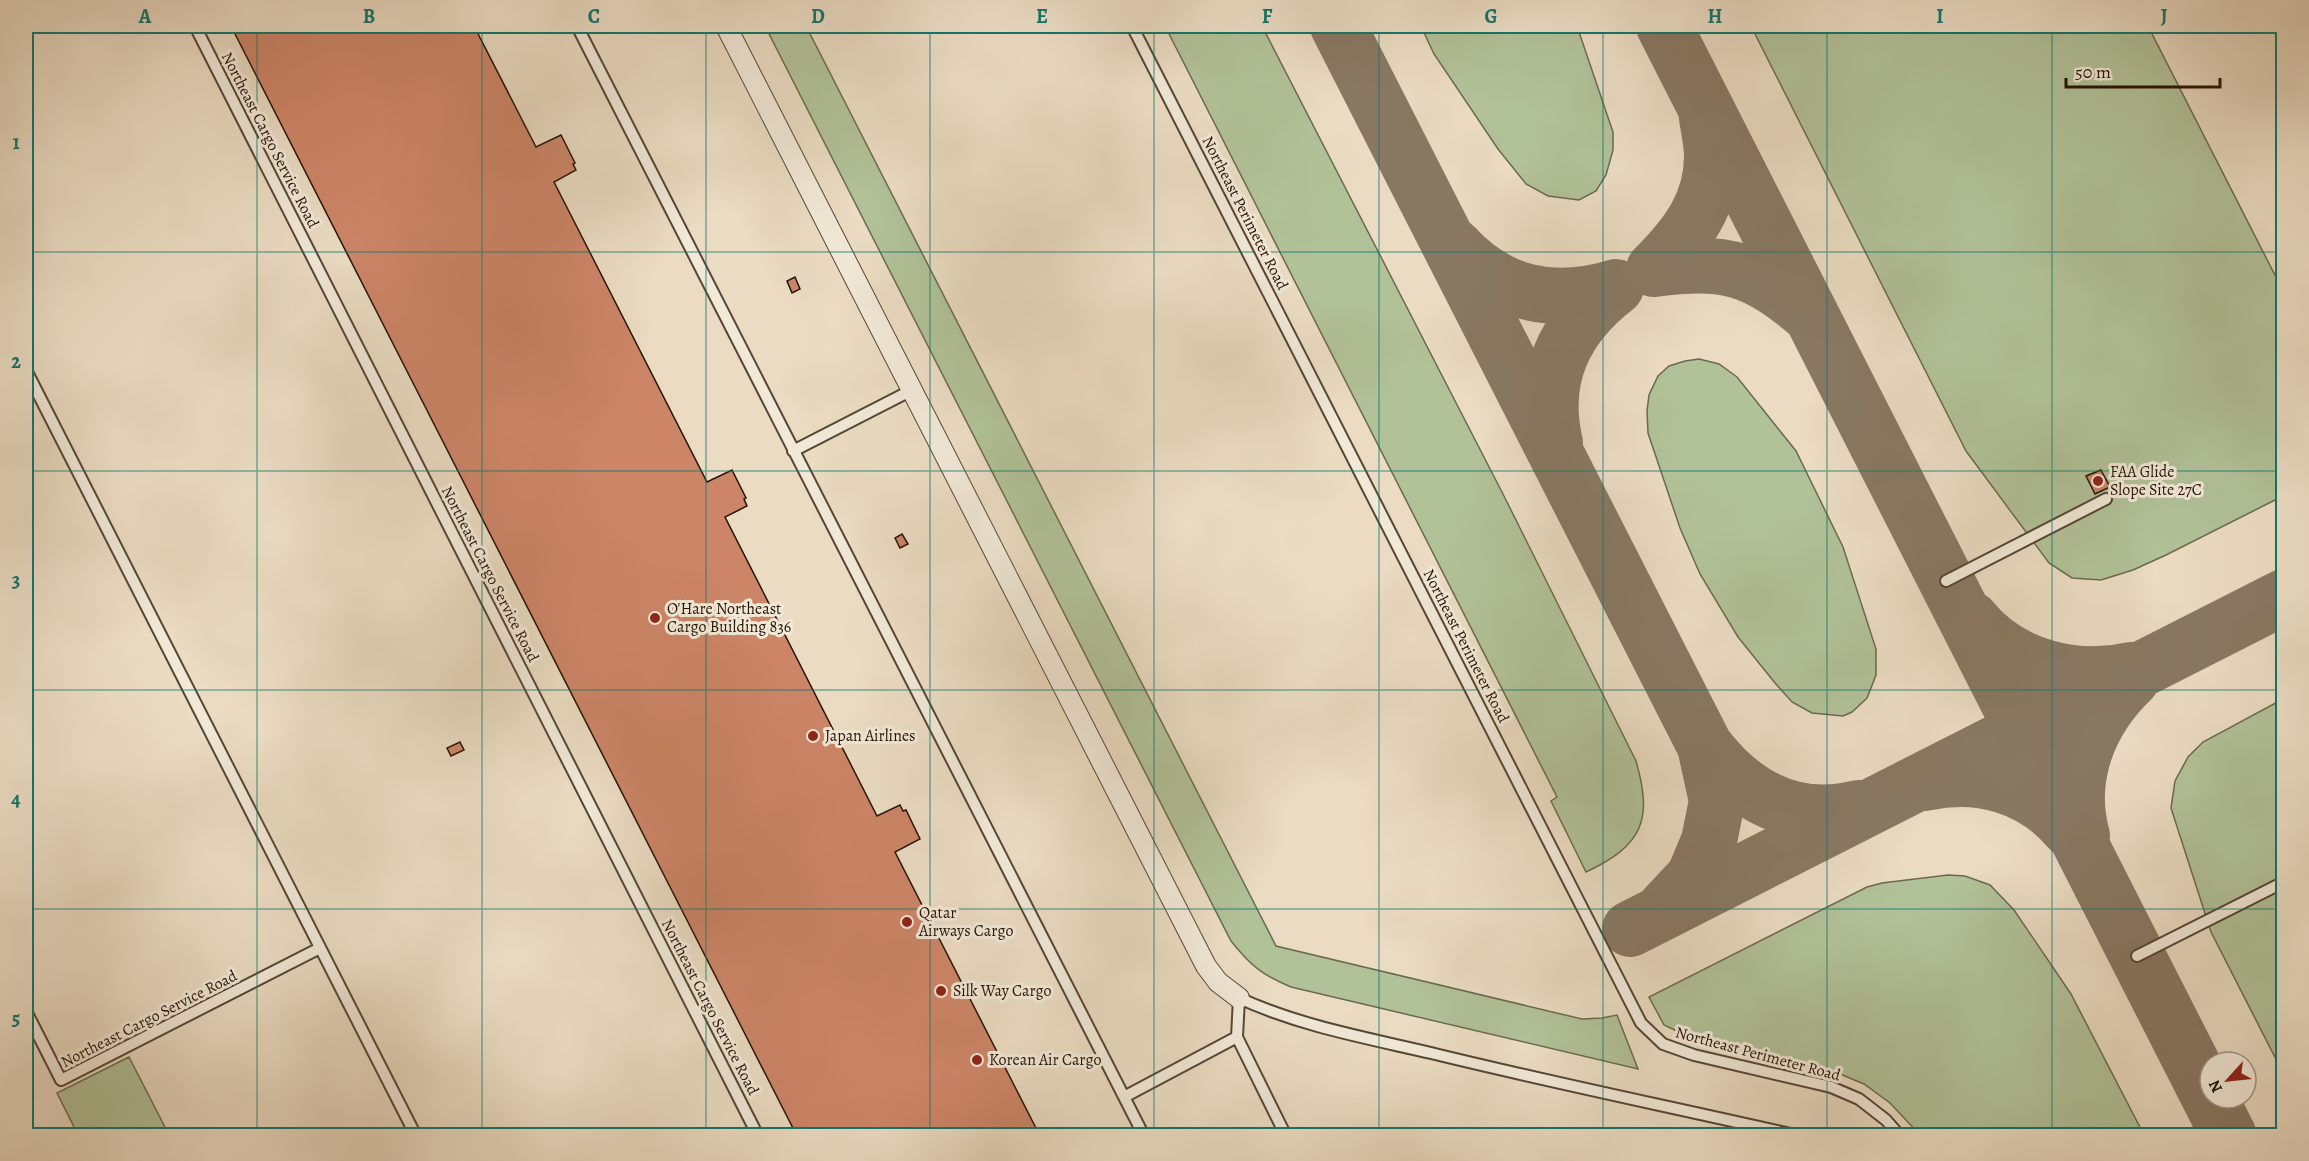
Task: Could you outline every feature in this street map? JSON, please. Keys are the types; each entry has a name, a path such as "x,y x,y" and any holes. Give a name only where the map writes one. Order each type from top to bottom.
{"street":[{"path":"726,26 1206,966 1218,982 1239,998"}],"lane":[{"name":"Northeast Cargo Service Road","path":"195,26 758,1136"},
{"path":"577,26 1144,1136"},
{"name":"Northeast Perimeter Road","path":"1132,26 1641,1023 1663,1044 1684,1052 1831,1087 1850,1095 1859,1099 1886,1120 1900,1136"},
{"path":"26,369 416,1136"},
{"path":"793,451 912,390"},
{"path":"1946,581 2106,499"},
{"path":"2137,956 2283,882"},
{"name":"Northeast Cargo Service Road","path":"26,1011 61,1080 320,948"},
{"path":"1286,1136 1237,1037 1239,998 1270,1012 1368,1038 1799,1136"},
{"path":"1124,1097 1237,1037"}],"green space":[{"path":"765,26 806,26 1276,946 1582,1019 1617,1015 1638,1069 1291,987 1265,974 1238,950 1231,941"},
{"path":"1165,26 1262,26 1504,496 1636,761 1643,799 1643,815 1639,828 1620,852 1586,872 1551,801 1557,797"},
{"path":"1421,26 1577,26 1613,132 1613,150 1606,175 1596,191 1579,200 1548,196 1526,184 1498,149 1434,54"},
{"path":"1751,26 2148,26 2283,291 2283,496 2166,555 2133,570 2101,580 2072,578 2049,563 1966,451"},
{"path":"1699,359 1719,364 1737,377 1796,451 1843,547 1876,649 1876,675 1867,698 1852,712 1843,716 1812,713 1792,702 1775,683 1738,637 1700,574 1680,528 1648,433 1647,411 1649,395 1658,376 1669,366"},
{"path":"2283,699 2283,1073 2211,932 2171,808 2175,781 2188,757 2203,742"},
{"path":"1948,875 1965,876 1990,885 2014,910 2071,994 2144,1135 1920,1135 1890,1103 1864,1084 1840,1074 1687,1036 1664,1025 1649,997 1867,887"},
{"path":"129,1057 169,1135 78,1135 57,1093"}],"building":[{"name":"O'Hare Northeast Cargo Building 836","path":"231,26 474,26 536,147 561,135 575,163 573,164 576,170 554,182 707,482 732,470 746,498 744,499 747,506 725,517 877,816 900,805 903,811 906,810 920,839 895,852 1040,1136 797,1136"},
{"path":"795,277 800,289 792,293 787,281"},
{"name":"FAA Glide Slope Site 27C","path":"2101,470 2110,487 2095,494 2086,476"},
{"path":"902,534 908,544 900,548 895,538"},
{"path":"460,742 464,750 451,756 447,748"}],"taxiway":[{"path":"1338,26 1705,746"},
{"path":"1664,26 2229,1136"},
{"path":"1707,118 1712,156 1708,189 1687,231 1654,269 1701,266 1738,270 1772,286 1809,314"},
{"path":"1454,246 1471,263 1489,276 1508,286 1528,292 1570,296 1616,287 1582,319 1560,356 1551,397 1551,419 1555,443"},
{"path":"1630,929 2284,597"},
{"path":"1971,619 2004,649 2044,667 2087,674 2131,670"},
{"path":"2082,836 2077,792 2079,771 2085,751 2104,713 2132,679"},
{"path":"1665,908 1694,877 1709,841 1717,801 1705,746 1736,779 1772,802 1792,809 1813,812 1836,812 1859,808"},
{"path":"1925,783 1965,779 2004,786 2039,802 2070,830"}],"place":[{"name":"FAA Glide Slope Site 27C","path":"2098,481"},
{"name":"O'Hare Northeast Cargo Building 836","path":"655,618"},
{"name":"Japan Airlines","path":"813,736"},
{"name":"Qatar Airways Cargo","path":"907,922"},
{"name":"Silk Way Cargo","path":"941,991"},
{"name":"Korean Air Cargo","path":"977,1060"}]}
